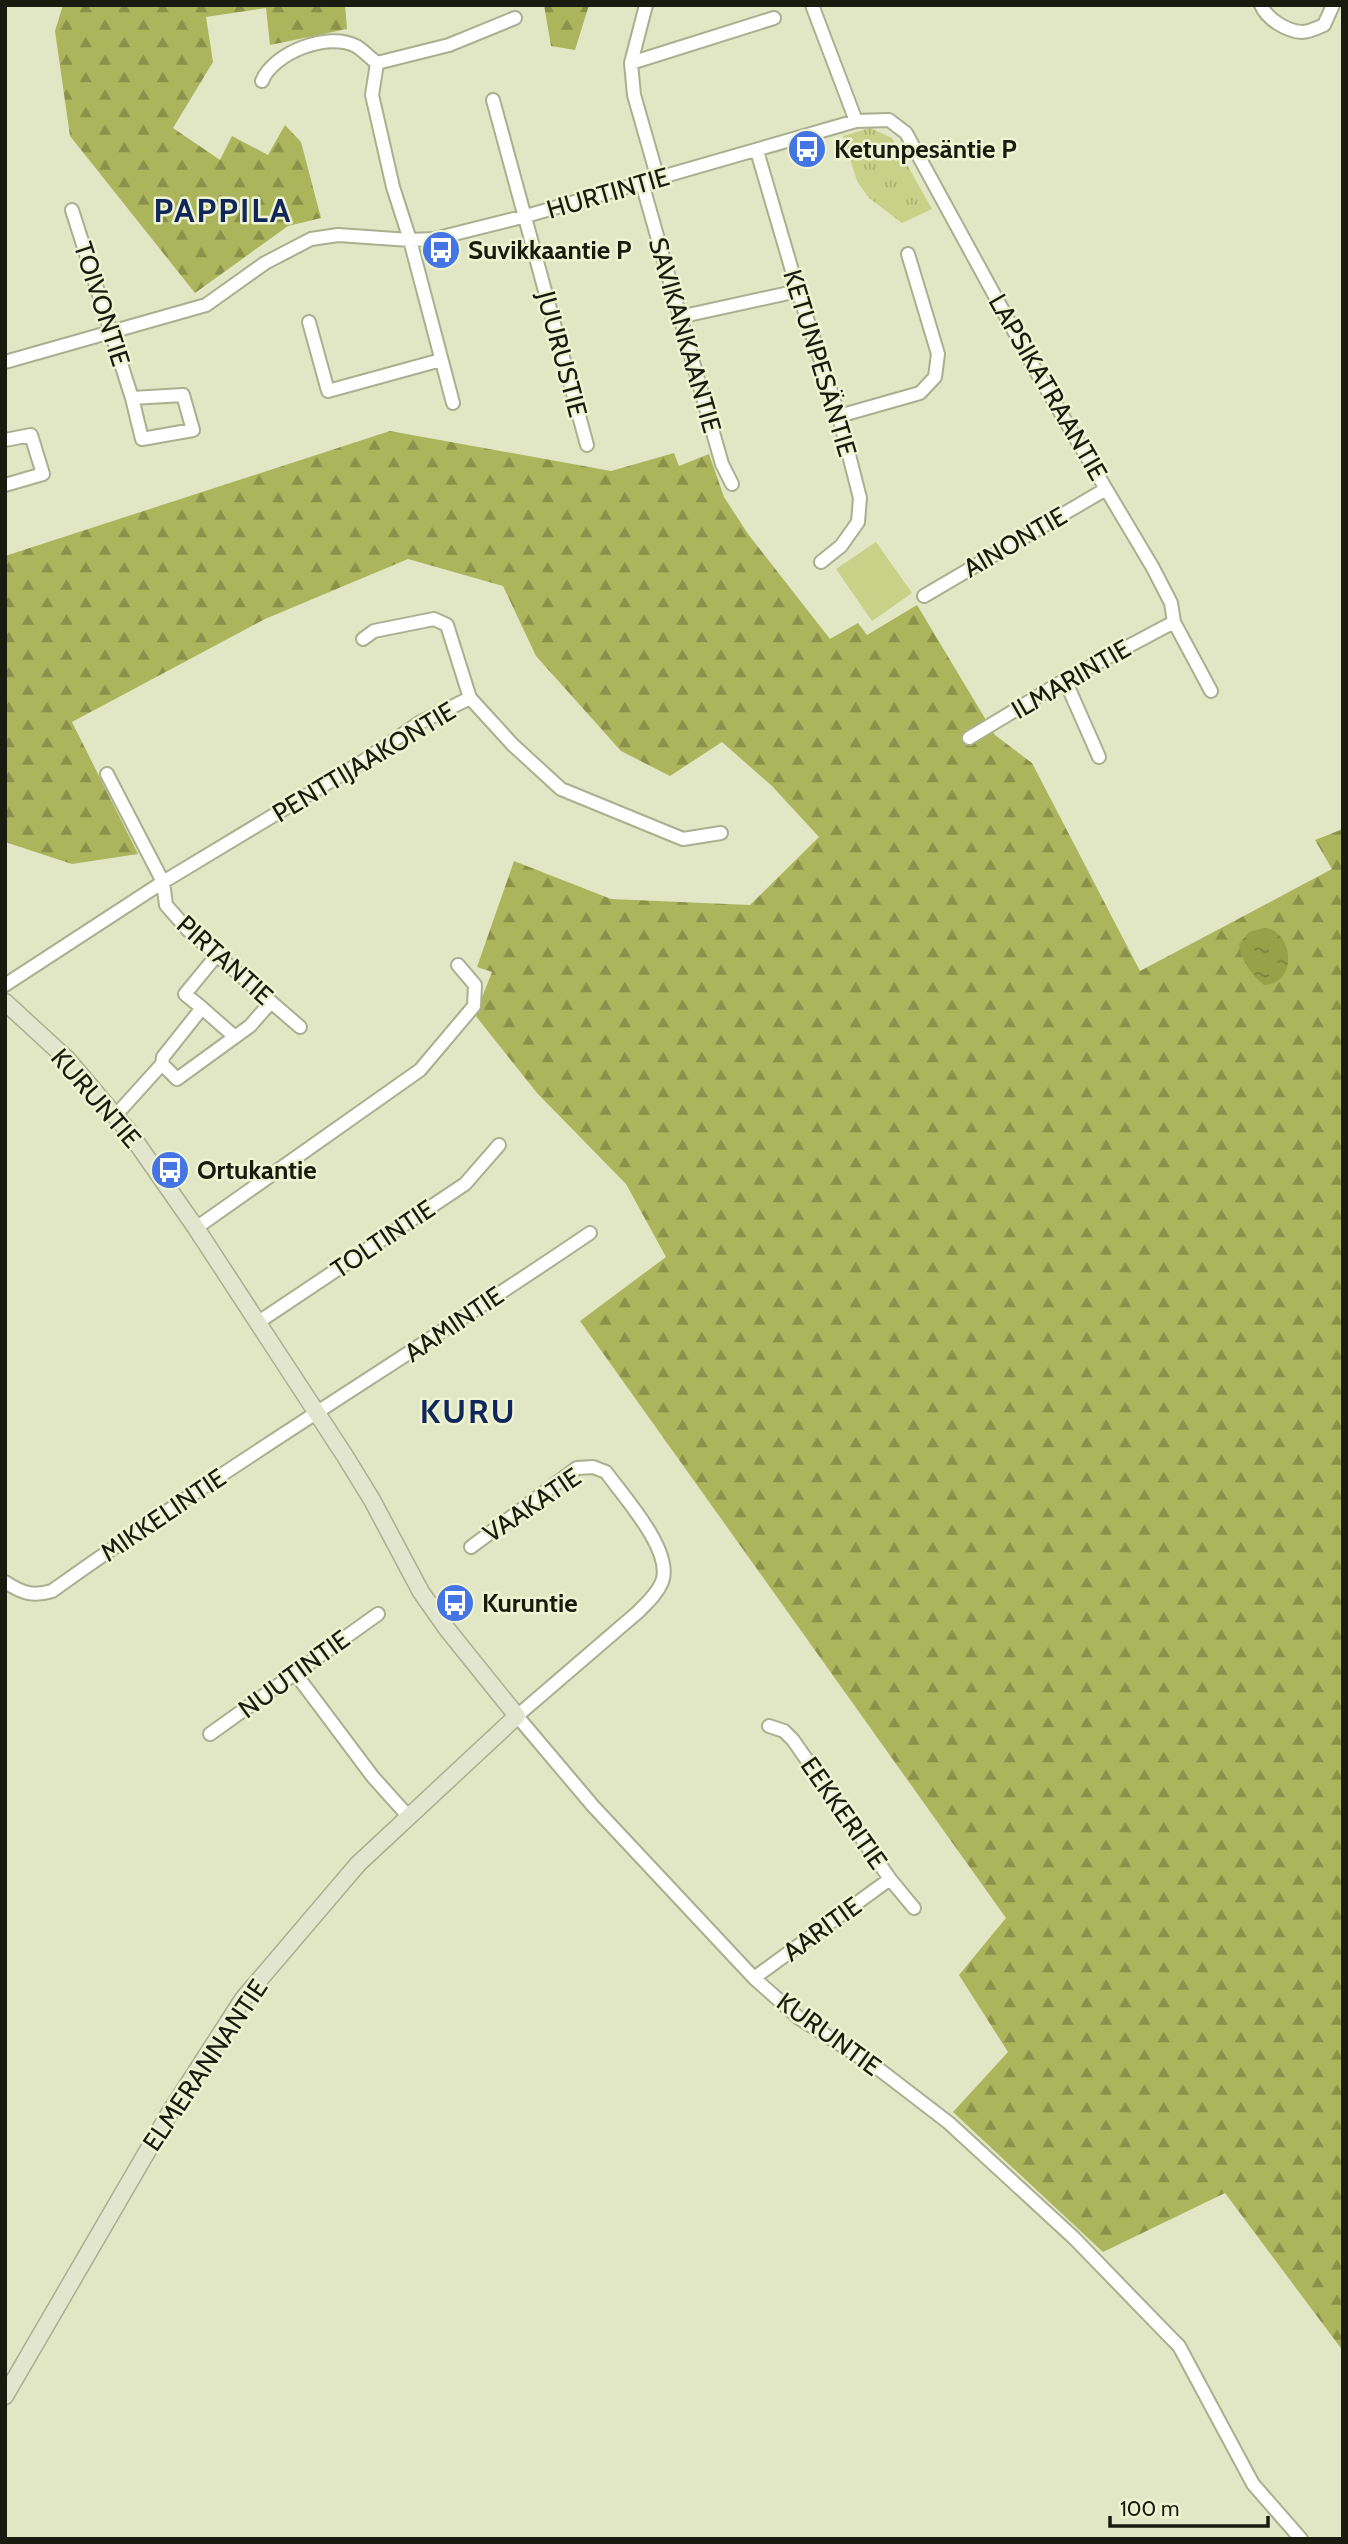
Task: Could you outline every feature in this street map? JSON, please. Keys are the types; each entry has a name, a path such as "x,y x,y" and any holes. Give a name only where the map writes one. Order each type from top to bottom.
{"street":[{"path":"646,5 631,63 634,95 658,179"},
{"path":"812,5 856,121"},
{"path":"1261,5 1265,14 1280,24 1302,32 1324,25 1333,5"},
{"path":"377,64 449,45 515,18"},
{"path":"631,63 670,53 774,18"},
{"path":"262,81 266,69 291,51 326,41 354,45 377,64"},
{"path":"377,64 372,95 393,187 410,240 453,404"},
{"name":"JUURUSTIE","path":"494,100 587,445"},
{"name":"LAPSIKATRAANTIE","path":"856,121 889,120 906,133 1037,373 1153,568 1171,603 1174,622 1211,691"},
{"name":"HURTINTIE","path":"5,362 206,305 265,263 311,239 338,235 434,239 526,216 856,121"},
{"name":"KETUNPESÄNTIE","path":"757,151 798,291 839,416 860,498 858,522 841,546 821,562"},
{"name":"SAVIKANKAANTIE","path":"642,183 722,464 732,484"},
{"name":"TOIVONTIE","path":"72,210 132,398 142,439 193,430 183,395 132,398"},
{"path":"839,416 920,393 935,377 938,354 908,254"},
{"path":"679,317 798,291"},
{"path":"309,322 328,391 441,360"},
{"path":"5,440 31,435 43,474 5,485"},
{"name":"AINONTIE","path":"924,596 1106,489"},
{"path":"363,639 374,631 434,619 447,625 470,698"},
{"name":"ILMARINTIE","path":"969,738 1065,680 1174,622"},
{"path":"1065,680 1099,757"},
{"name":"PENTTIJAAKONTIE","path":"5,985 163,882 362,762 419,723 470,698 513,745 561,789 683,839 720,833"},
{"name":"PIRTANTIE","path":"107,774 163,882 166,905 188,930 300,1027"},
{"path":"217,955 185,994 235,1038"},
{"path":"196,1228 420,1070 474,1006 475,985 458,965"},
{"name":"KURUNTIE","path":"5,1002 66,1059 116,1116 196,1228 317,1413 372,1500 421,1592 517,1716 593,1806 754,1978 799,2018 880,2070 949,2123 1074,2238 1179,2346 1253,2484 1301,2539"},
{"path":"162,1064 177,1079 250,1026 271,1002"},
{"path":"116,1116 162,1064 163,1057 202,1008"},
{"name":"TOLTINTIE","path":"257,1323 465,1184 499,1145"},
{"name":"AAMINTIE","path":"317,1413 590,1233"},
{"name":"MIKKELINTIE","path":"5,1582 28,1595 52,1591 123,1540 317,1413"},
{"name":"VAAKATIE","path":"471,1547 577,1468 593,1467 606,1472 658,1546 664,1573 653,1597 517,1716"},
{"name":"NUUTINTIE","path":"210,1734 378,1614"},
{"path":"295,1673 373,1777 408,1816"},
{"name":"ELMERANNANTIE","path":"7,2390 169,2113 243,1999 358,1864 517,1716"},
{"name":"EEKKERITIE","path":"769,1726 784,1731 793,1740 914,1909"},
{"name":"AARITIE","path":"754,1978 890,1879"}],"green space":[{"path":"63,5 345,5 347,29 270,45 266,8 206,17 213,62 173,128 220,160 232,136 268,155 285,125 301,142 321,218 288,226 195,293 70,136 55,31"},
{"path":"544,5 589,5 575,50 551,46"},
{"path":"870,128 892,138 932,209 902,223 869,198 857,181 843,136"},
{"path":"390,431 611,471 674,453 679,466 709,454 724,497 748,534 830,639 858,623 867,635 917,605 995,735 1032,763 1140,971 1332,869 1315,840 1343,829 1343,2351 1225,2193 1103,2252 953,2112 1008,2052 959,1975 1006,1918 580,1321 666,1257 626,1184 537,1093 475,1015 492,972 477,967 514,861 611,899 750,905 819,837 772,786 722,742 670,776 621,751 536,656 503,586 408,559 265,619 72,722 138,854 72,864 5,842 5,556"},
{"path":"876,542 912,593 872,621 836,569"}],"water":[{"path":"1264,928 1273,930 1281,937 1288,956 1283,975 1276,982 1264,985 1247,967 1239,944 1249,932"}],"place":[{"name":"Ketunpesäntie P","path":"807,149"},
{"name":"Suvikkaantie P","path":"441,250"},
{"name":"Ortukantie","path":"170,1170"},
{"name":"Kuruntie","path":"455,1603"}],"district":[{"name":"PAPPILA","path":"223,210"},
{"name":"KURU","path":"468,1411"}]}
